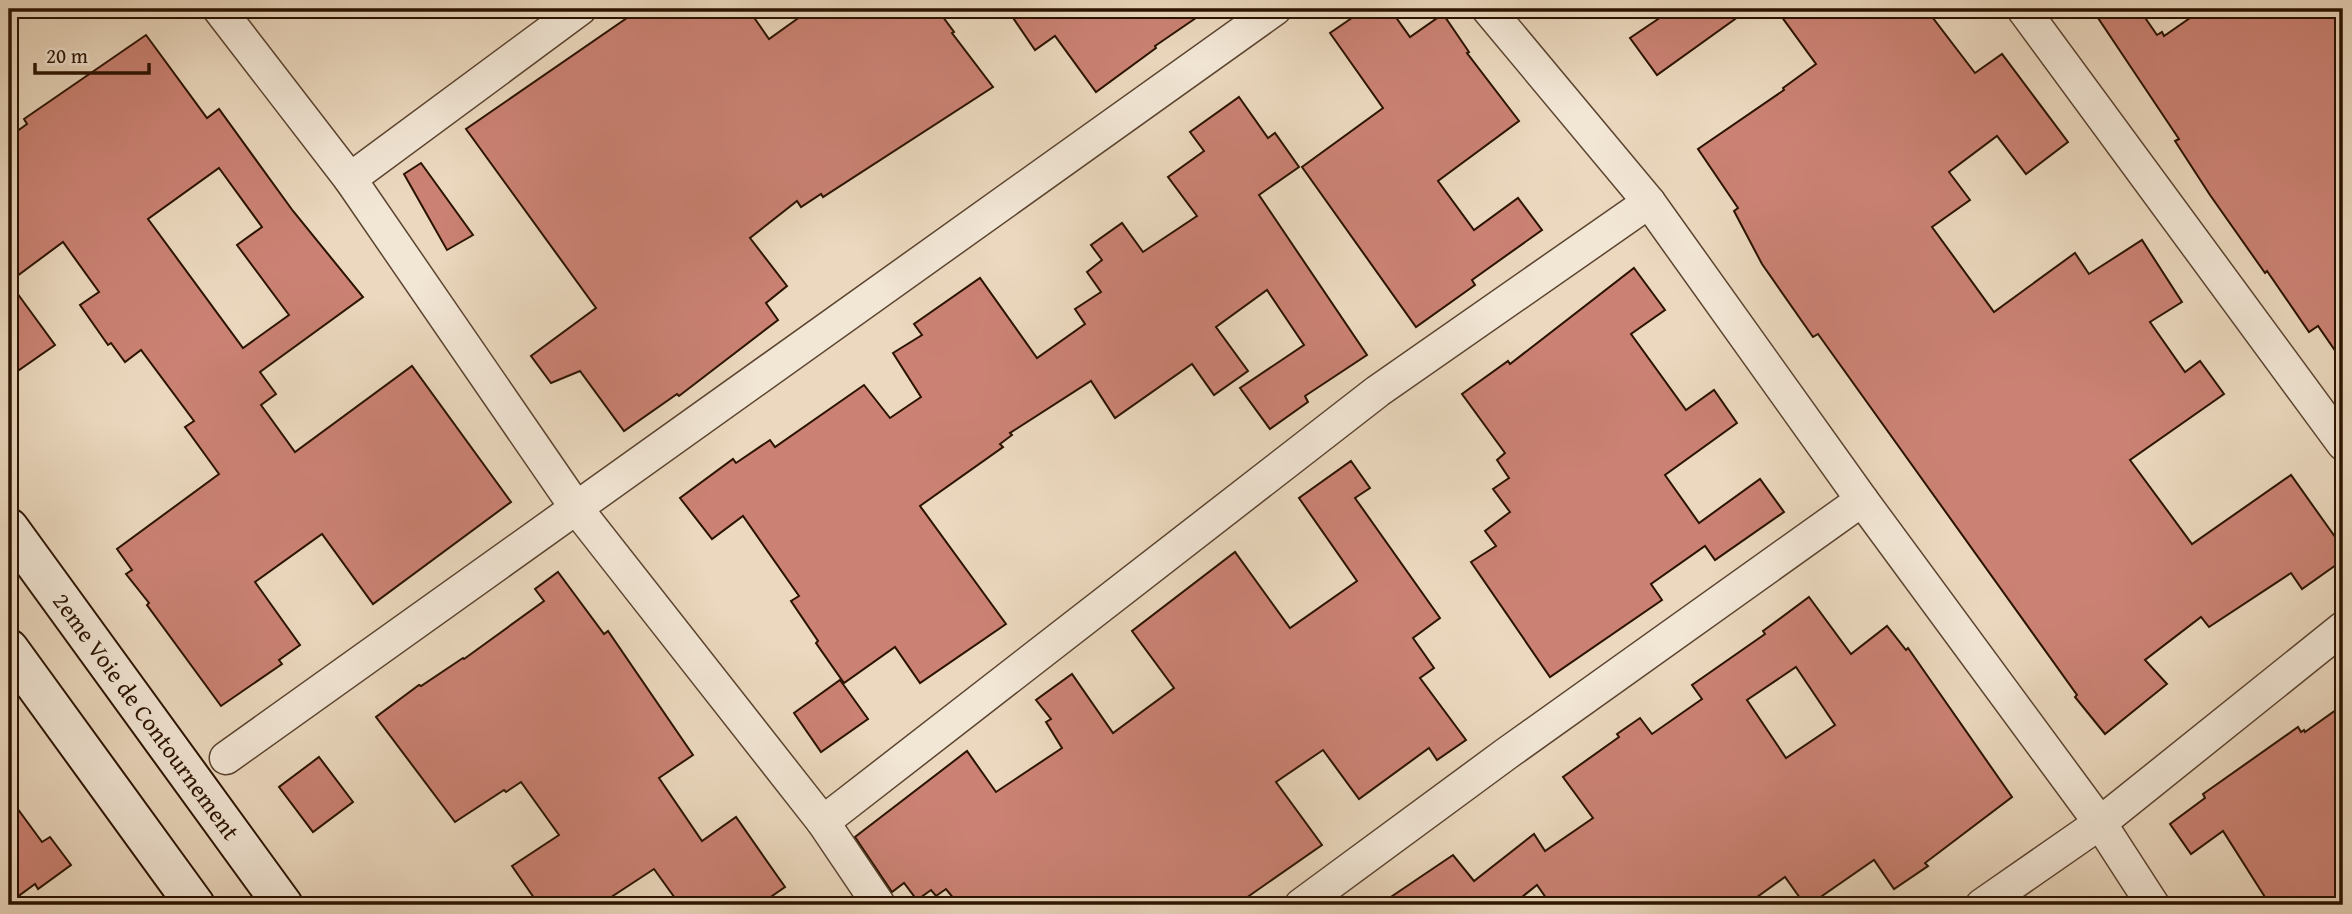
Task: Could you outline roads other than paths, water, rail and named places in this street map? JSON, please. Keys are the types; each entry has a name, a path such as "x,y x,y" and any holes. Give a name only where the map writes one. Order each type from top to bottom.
{"main road":[{"name":"2eme Voie de Contournement","path":"9,528 283,905"},
{"path":"9,649 195,905"}],"street":[{"path":"219,9 350,179 577,509 823,822 879,905"},
{"path":"350,179 580,9"},
{"path":"226,758 1275,9"},
{"path":"1488,9 1649,202 1862,500 2100,823 2153,905"},
{"path":"2023,9 2343,444"},
{"path":"823,822 1378,391 1649,202"},
{"path":"1301,905 1506,754 1862,500"},
{"path":"1982,905 2100,823 2343,628"}]}
